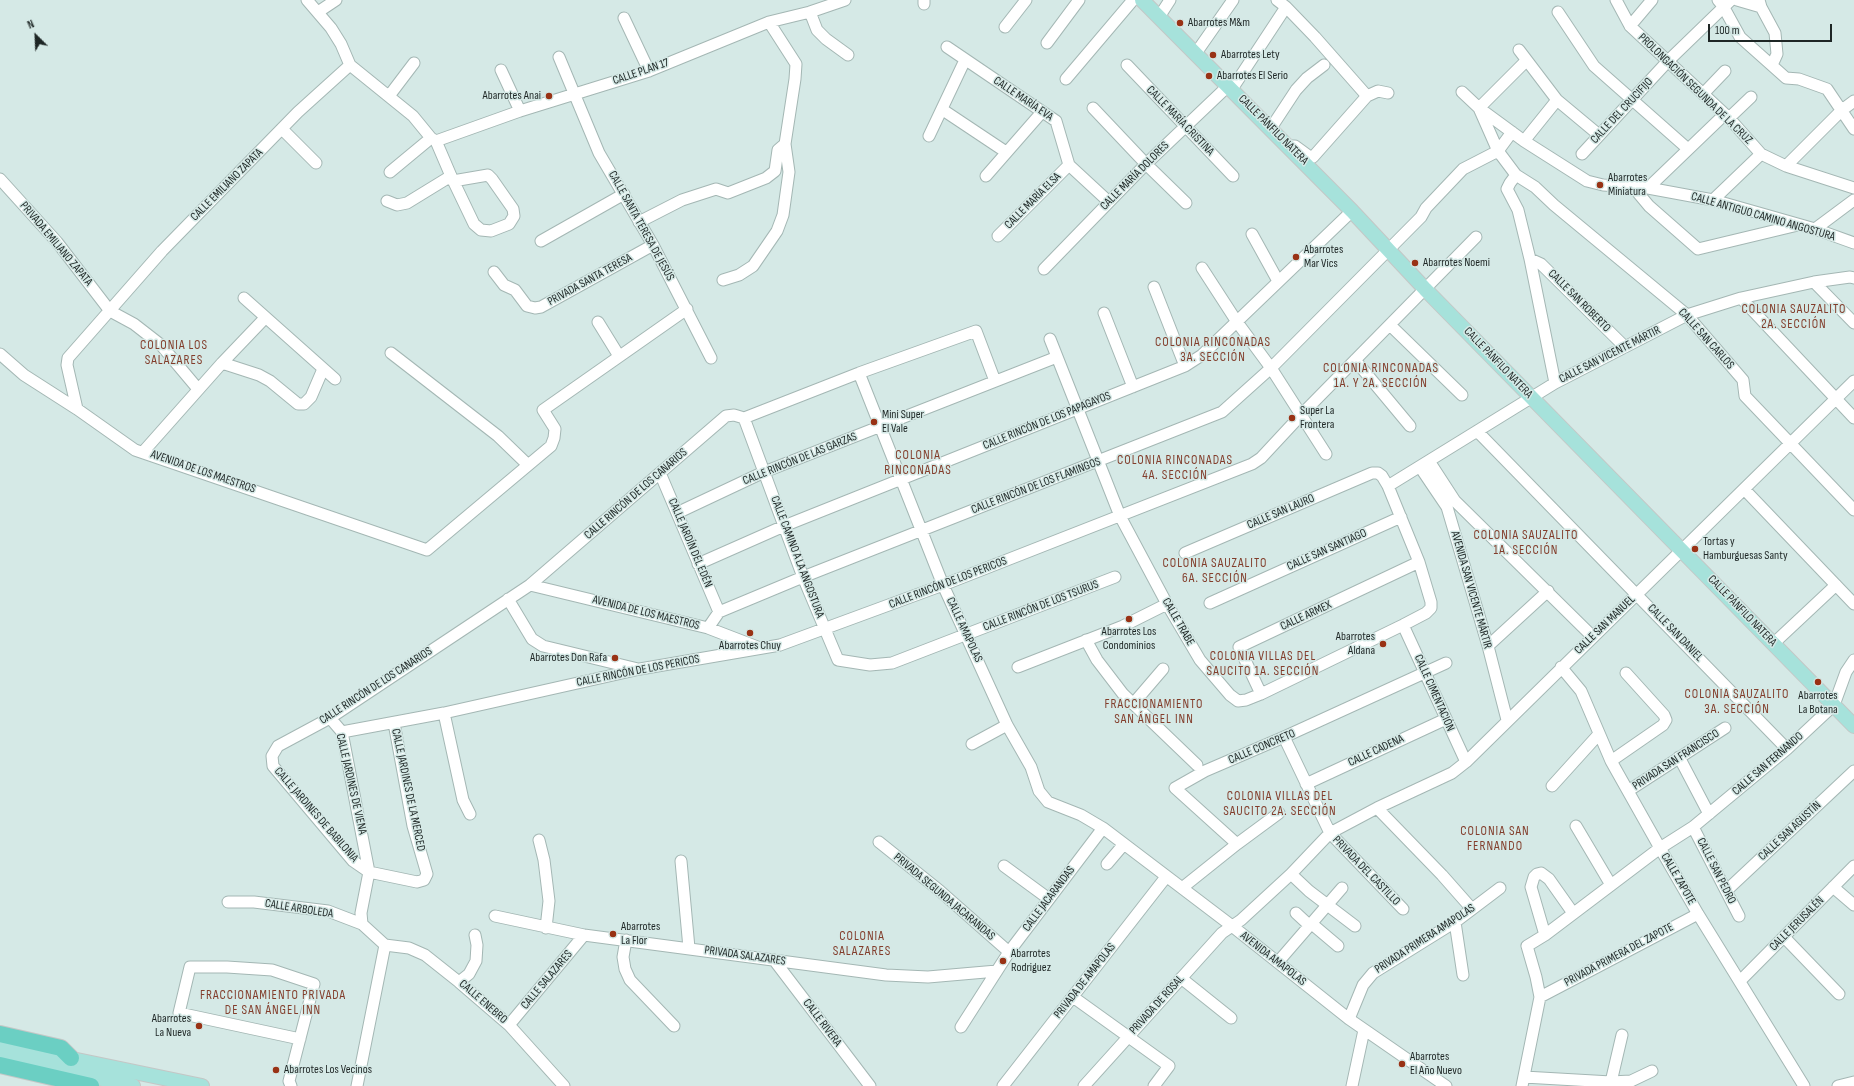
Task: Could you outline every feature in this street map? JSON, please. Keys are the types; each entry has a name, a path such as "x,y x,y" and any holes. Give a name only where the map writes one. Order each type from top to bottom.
{"highway":[{"path":"0,1034 61,1048 71,1058"},
{"path":"0,1065 91,1086"}],"main road":[{"name":"CALLE PÁNFILO NATERA","path":"1142,0 1271,128 1425,289 1854,726"},
{"path":"0,1044 30,1056 133,1086"},
{"path":"0,1055 71,1058 202,1086"}],"street":[{"path":"307,0 318,12 341,44 350,65 413,116 434,140 452,179 474,224 481,230 491,231 509,224 514,216 513,209 492,179 488,176 452,179 407,203 398,205 387,201"},
{"path":"318,12 336,0"},
{"path":"1004,27 1026,0"},
{"path":"1047,43 1080,0"},
{"path":"1066,79 1133,0"},
{"path":"1159,17 1170,0"},
{"path":"1196,53 1233,0"},
{"name":"PROLONGACIÓN SEGUNDA DE LA CRUZ","path":"1616,0 1630,26 1727,116 1761,154 1786,166 1854,188"},
{"path":"1630,26 1652,0"},
{"path":"1737,0 1760,3 1775,33 1777,54 1772,65"},
{"name":"CALLE PLAN 17","path":"434,140 520,111 649,71 769,22 810,12 839,1"},
{"path":"1724,2 1740,37 1786,78 1799,79 1827,89 1854,129"},
{"name":"CALLE DEL CRUCIFIJO","path":"1582,154 1724,2"},
{"path":"1282,3 1367,96"},
{"name":"CALLE MARÍA DOLORES","path":"1044,269 1146,164 1230,87 1282,3"},
{"path":"810,12 817,30 826,39 848,55"},
{"path":"1558,12 1594,66 1688,149"},
{"path":"624,18 649,71"},
{"path":"723,280 739,276 753,266 777,231 783,215 789,172 785,144 796,64 769,22"},
{"name":"CALLE MARÍA EVA","path":"947,47 1056,121 1069,165"},
{"path":"1518,50 1557,100 1599,135"},
{"name":"CALLE SANTA TERESA DE JESÚS","path":"558,57 599,152 653,245 711,358"},
{"path":"929,136 943,110 965,60"},
{"path":"1479,108 1526,61"},
{"path":"389,96 414,63"},
{"name":"CALLE EMILIANO ZAPATA","path":"77,409 67,365 68,358 162,251 298,112 350,65"},
{"name":"CALLE MARÍA CRISTINA","path":"1126,65 1233,176"},
{"path":"1271,128 1296,90 1307,78 1324,65"},
{"path":"501,70 520,111"},
{"path":"1703,94 1725,71"},
{"path":"1288,146 1295,146 1310,157 1319,152 1334,132 1367,96 1378,91 1388,93"},
{"name":"CALLE ANTIGUO CAMINO ANGOSTURA","path":"1462,92 1479,108 1524,141 1587,181 1634,188 1648,188 1713,200 1815,229 1854,243"},
{"path":"1648,188 1688,149 1751,97"},
{"path":"1524,141 1557,100"},
{"path":"1786,166 1842,110 1854,101"},
{"path":"1093,108 1146,164 1186,203"},
{"name":"CALLE SAN CARLOS","path":"1479,108 1498,151 1516,175 1535,187 1554,205 1686,315 1743,380 1746,396 1854,510"},
{"path":"943,110 1006,152"},
{"path":"986,176 1042,112"},
{"path":"282,129 316,163"},
{"path":"1498,151 1512,132"},
{"path":"390,172 434,140"},
{"path":"785,144 778,150 775,171 786,190"},
{"name":"CALLE RINCÓN DE LOS FLAMINGOS","path":"719,612 921,530 1222,412 1271,368 1421,217 1426,208 1463,169 1498,151"},
{"path":"1311,169 1318,161 1319,152"},
{"path":"1713,200 1761,154"},
{"path":"1069,165 1109,202"},
{"name":"CALLE MARÍA ELSA","path":"998,236 1069,165"},
{"path":"639,222 682,200 716,189 728,193 766,178 775,171"},
{"path":"1516,175 1507,190 1518,210 1530,258 1555,383"},
{"name":"PRIVADA EMILIANO ZAPATA","path":"0,179 57,242 110,311"},
{"path":"1634,188 1649,206 1698,249 1799,225"},
{"path":"541,241 624,194"},
{"path":"1815,229 1854,200"},
{"name":"CALLE RINCÓN DE LOS PAPAGAYOS","path":"698,564 784,526 1185,366 1202,355 1352,211"},
{"path":"1252,234 1278,281"},
{"name":"CALLE RINCÓN DE LOS PERICOS","path":"342,732 444,713 640,669 780,645 825,630 943,585 1252,464 1261,458 1301,415 1476,237"},
{"name":"PRIVADA SANTA TERESA","path":"494,272 504,285 515,290 527,306 535,308 541,307 653,245"},
{"name":"CALLE SAN ROBERTO","path":"1530,258 1541,264 1625,347"},
{"path":"1202,268 1237,322 1271,368 1326,454"},
{"name":"CALLE SAN VICENTE MÁRTIR","path":"1388,486 1555,383 1686,315 1741,298 1814,282 1850,277 1854,278"},
{"path":"1814,282 1854,323"},
{"path":"1154,287 1185,366"},
{"path":"244,298 335,379"},
{"path":"1741,298 1854,418"},
{"path":"391,353 498,436 528,465 551,446 554,438 555,429 543,410 687,309"},
{"path":"110,311 134,324 161,346 198,389"},
{"path":"1104,313 1133,387"},
{"path":"143,452 198,389 265,318"},
{"path":"598,322 619,356"},
{"path":"1390,324 1462,395"},
{"name":"CALLE RINCÓN DE LOS CANARIOS","path":"278,746 330,718 530,585 726,416 744,418 859,373 976,331 995,381"},
{"name":"CALLE TRABE","path":"1050,339 1120,516 1167,604 1200,660 1230,695 1238,701 1246,700 1261,694 1426,613 1431,608 1431,602 1419,562"},
{"name":"AVENIDA DE LOS MAESTROS","path":"0,354 24,375 77,409 135,450 427,550 528,465"},
{"name":"CALLE RINCÓN DE LAS GARZAS","path":"677,513 764,472 1057,357"},
{"path":"1355,360 1410,426"},
{"path":"222,363 258,375 270,381 298,404 304,404 311,397 323,369"},
{"name":"CALLE AMAPOLAS","path":"859,373 943,585 1007,725 1031,767 1039,791 1048,802 1081,815 1103,828"},
{"name":"CALLE SAN MANUEL","path":"1291,874 1330,833 1377,808 1452,773 1466,762 1592,636 1637,594 1854,380"},
{"name":"CALLE CAMINO A LA ANGOSTURA","path":"744,418 803,577 838,660 852,663"},
{"name":"CALLE SAN DANIEL","path":"1477,431 1787,749"},
{"name":"AVENIDA SAN VICENTE MÁRTIR","path":"1425,464 1451,504 1507,720"},
{"name":"CALLE JARDÍN DEL EDÉN","path":"660,473 719,612"},
{"name":"CALLE SAN LAURO","path":"1185,553 1372,473 1378,473 1382,476 1388,486"},
{"path":"1388,486 1419,562"},
{"path":"1744,489 1854,604"},
{"path":"1451,504 1548,591 1592,636"},
{"name":"CALLE SAN SANTIAGO","path":"1210,603 1401,517"},
{"name":"CALLE ARMEX","path":"1261,694 1239,647 1419,562"},
{"name":"CALLE RINCÓN DE LOS TSURUS","path":"852,663 870,665 892,663 1115,577"},
{"name":"AVENIDA DE LOS MAESTROS","path":"530,585 708,628 760,648"},
{"path":"1774,644 1836,585"},
{"path":"1488,646 1548,591"},
{"path":"508,599 532,639 542,646 640,669"},
{"path":"1018,667 1123,626 1167,604"},
{"path":"708,628 719,612"},
{"name":"CALLE CIMENTACIÓN","path":"1402,625 1466,762"},
{"path":"1086,640 1097,660 1123,694 1197,765"},
{"name":"CALLE SAN FERNANDO","path":"1540,997 1527,946 1660,848 1693,827 1787,749 1834,705 1846,672 1854,660"},
{"name":"CALLE CONCRETO","path":"1237,844 1175,788 1204,771 1284,738 1446,663"},
{"name":"CALLE ZAPOTE","path":"1561,667 1581,691 1611,761 1698,914 1804,1086"},
{"path":"1133,704 1163,669"},
{"path":"1611,761 1663,725 1666,720 1664,715 1626,673"},
{"path":"444,713 463,800 470,814"},
{"name":"CALLE JARDINES DE VIENA","path":"330,718 342,732 369,872 361,913 362,924"},
{"name":"CALLE CADENA","path":"1306,784 1446,719"},
{"name":"CALLE JARDINES DE LA MERCED","path":"394,723 413,826 427,874 424,880"},
{"path":"972,744 1007,725"},
{"name":"PRIVADA SAN FRANCISCO","path":"1628,791 1725,728"},
{"path":"1552,786 1599,734"},
{"name":"PRIVADA DEL CASTILLO","path":"1284,738 1330,833 1403,909"},
{"name":"CALLE JARDINES DE BABILONIA","path":"278,746 272,756 273,766 353,861 369,872 417,882 424,880"},
{"path":"1679,757 1709,814"},
{"name":"CALLE SAN AGUSTÍN","path":"1726,891 1854,771"},
{"path":"1377,808 1442,875 1472,909"},
{"path":"1182,888 1237,844 1280,813"},
{"path":"1576,826 1611,885"},
{"name":"CALLE SAN PEDRO","path":"1693,827 1739,916"},
{"name":"AVENIDA AMAPOLAS","path":"1103,828 1232,926 1349,1019 1440,1084"},
{"name":"CALLE JACARANDAS","path":"961,1026 1009,952 1103,828"},
{"path":"539,840 544,860 549,901 546,928"},
{"name":"PRIVADA SEGUNDA JACARANDAS","path":"879,842 940,891 1009,952"},
{"path":"1107,864 1124,844"},
{"path":"680,861 690,948"},
{"path":"1004,866 1049,899"},
{"name":"CALLE JERUSALÉN","path":"1740,981 1854,866"},
{"path":"1545,934 1531,887 1534,877 1537,874 1542,873 1549,879 1573,913"},
{"path":"1291,874 1326,906 1355,926"},
{"name":"PRIVADA DE ROSAL","path":"1084,1086 1222,933 1291,874"},
{"name":"PRIVADA DE AMAPOLAS","path":"1003,1086 1166,877"},
{"path":"1833,887 1854,905"},
{"path":"1278,962 1342,888"},
{"name":"PRIVADA PRIMERA AMAPOLAS","path":"1349,1019 1363,985 1373,973 1455,922 1500,888"},
{"name":"CALLE ARBOLEDA","path":"228,902 254,902 328,911 362,924 385,945"},
{"path":"1296,914 1338,946"},
{"name":"PRIVADA PRIMERA DEL ZAPOTE","path":"1540,997 1698,914"},
{"name":"PRIVADA SALAZARES","path":"495,916 584,935 886,975 928,977 997,971"},
{"path":"1455,922 1463,975"},
{"path":"459,982 469,974 476,961 477,945 475,935"},
{"name":"CALLE SALAZARES","path":"509,1024 584,935"},
{"path":"1784,937 1839,994"},
{"path":"626,940 623,957 625,969 630,980 674,1026"},
{"path":"357,1086 385,945"},
{"name":"CALLE ENEBRO","path":"385,945 409,948 425,955 509,1024 564,1086"},
{"name":"CALLE RIVERA","path":"774,960 870,1086"},
{"path":"288,1084 300,1039 314,984 272,970 227,967 190,967 178,1013 300,1039"},
{"path":"1181,978 1231,1018"},
{"path":"1073,997 1169,1066 1154,1086"},
{"path":"1540,997 1523,1082 1631,1081 1652,1072"},
{"path":"1352,1086 1364,1030"},
{"path":"1611,1082 1622,1035"},
{"path":"1838,1086 1854,1082"}],"place":[{"name":"Abarrotes M&m","path":"1180,23"},
{"name":"Abarrotes Lety","path":"1213,55"},
{"name":"Abarrotes El Serio","path":"1209,76"},
{"name":"Abarrotes Anai","path":"549,96"},
{"name":"Abarrotes Miniatura","path":"1600,185"},
{"name":"Abarrotes Mar Vics","path":"1296,257"},
{"name":"Abarrotes Noemi","path":"1415,263"},
{"name":"Super La Frontera","path":"1292,418"},
{"name":"Mini Super El Vale","path":"874,422"},
{"name":"Tortas y Hamburguesas Santy","path":"1695,549"},
{"name":"Abarrotes Los Condominios","path":"1129,619"},
{"name":"Abarrotes Chuy","path":"750,633"},
{"name":"Abarrotes Aldana","path":"1383,644"},
{"name":"Abarrotes Don Rafa","path":"615,658"},
{"name":"Abarrotes La Botana","path":"1818,682"},
{"name":"Abarrotes La Flor","path":"613,934"},
{"name":"Abarrotes Rodriguez","path":"1003,961"},
{"name":"Abarrotes La Nueva","path":"199,1026"},
{"name":"Abarrotes El Año Nuevo","path":"1402,1064"},
{"name":"Abarrotes Los Vecinos","path":"276,1070"}],"district":[{"name":"COLONIA SAUZALITO 2A. SECCIÓN","path":"1794,318"},
{"name":"COLONIA RINCONADAS 3A. SECCIÓN","path":"1213,350"},
{"name":"COLONIA LOS SALAZARES","path":"174,354"},
{"name":"COLONIA RINCONADAS 1A. Y 2A. SECCIÓN","path":"1381,376"},
{"name":"COLONIA RINCONADAS","path":"918,464"},
{"name":"COLONIA RINCONADAS 4A. SECCIÓN","path":"1175,468"},
{"name":"COLONIA SAUZALITO 1A. SECCIÓN","path":"1526,544"},
{"name":"COLONIA SAUZALITO 6A. SECCIÓN","path":"1215,572"},
{"name":"COLONIA VILLAS DEL SAUCITO 1A. SECCIÓN","path":"1263,664"},
{"name":"COLONIA SAUZALITO 3A. SECCIÓN","path":"1737,702"},
{"name":"FRACCIONAMIENTO SAN ÁNGEL INN","path":"1154,712"},
{"name":"COLONIA VILLAS DEL SAUCITO 2A. SECCIÓN","path":"1280,804"},
{"name":"COLONIA SAN FERNANDO","path":"1495,840"},
{"name":"COLONIA SALAZARES","path":"862,944"},
{"name":"FRACCIONAMIENTO PRIVADA DE SAN ÁNGEL INN","path":"273,1004"}]}
